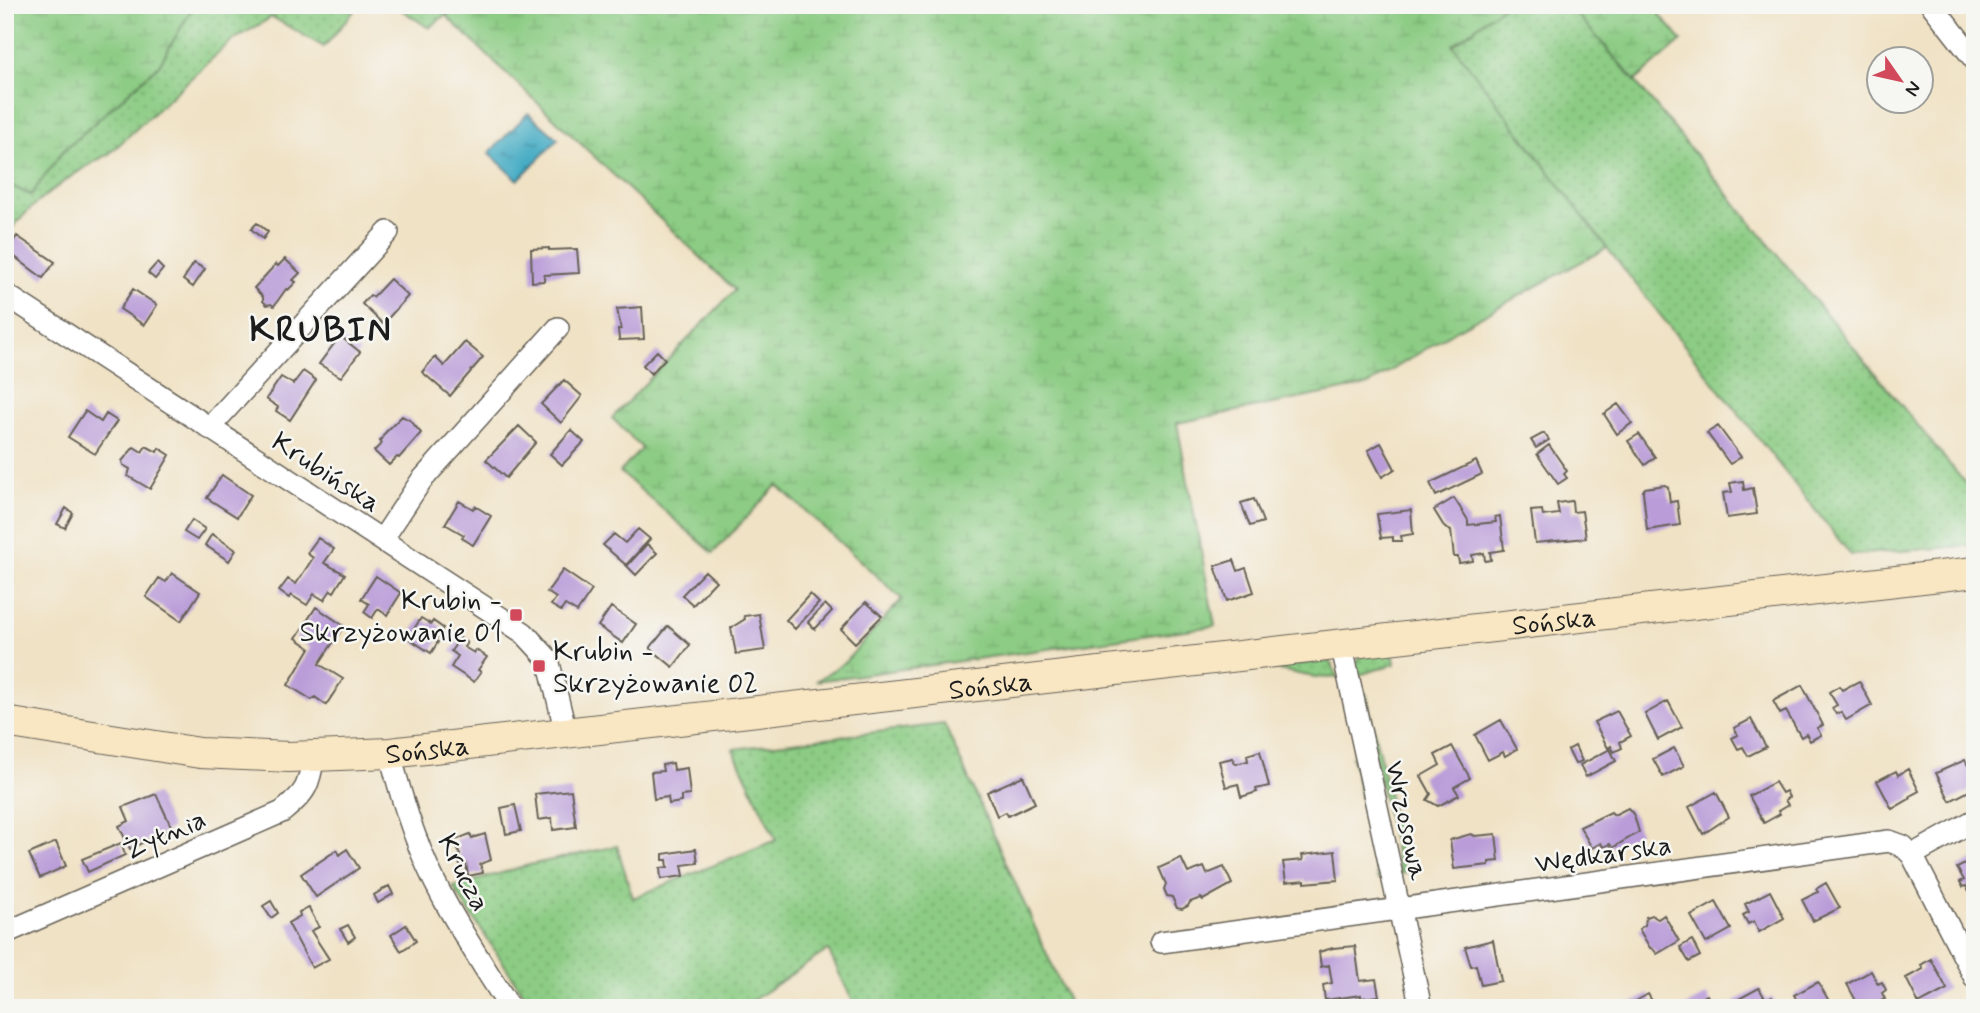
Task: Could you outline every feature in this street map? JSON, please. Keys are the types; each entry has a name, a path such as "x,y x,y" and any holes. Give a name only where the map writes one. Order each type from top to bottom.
{"street":[{"path":"1932,5 1975,60"},
{"path":"209,428 388,232"},
{"name":"Krubińska","path":"5,294 524,633 548,659 566,733"},
{"path":"382,540 422,481 558,328"},
{"name":"Sońska","path":"5,722 200,753 289,757 390,753 1975,572"},
{"name":"Wrzosowa","path":"1341,643 1421,1008"},
{"name":"Krucza","path":"390,753 396,780 417,840 442,896 510,1008"},
{"name":"Żytnia","path":"5,933 282,812 298,800 309,785 314,756"},
{"path":"1975,820 1912,855 1975,978"},
{"name":"Wędkarska","path":"1161,942 1889,841 1903,846 1912,855"}],"green space":[{"path":"5,5 194,5 159,65 62,152 31,195 5,183"},
{"path":"194,5 359,5 324,47 272,17 230,42 109,154 81,170 38,202 5,238 5,183 31,195 62,152 159,65"},
{"path":"394,5 458,5 429,28"},
{"path":"458,5 1504,5 1453,45 1607,248 1456,330 1368,385 1177,423 1215,626 816,681 845,662 902,599 777,485 713,553 620,472 642,448 612,418 735,290 446,16"},
{"path":"1504,5 1569,5 1635,81 1975,495 1975,545 1851,555 1607,248 1453,45"},
{"path":"1569,5 1652,5 1682,41 1635,81"},
{"path":"1393,651 1395,664 1356,676 1356,663 1362,655"},
{"path":"1330,661 1338,677 1318,677 1259,668"},
{"path":"1366,694 1406,873 1400,874 1361,695"},
{"path":"944,724 1071,1008 856,1008 828,950 741,1008 533,1008 453,887 529,865 617,846 633,898 776,840 733,749"},
{"path":"1352,757 1356,760 1383,878 1378,879"}],"water":[{"path":"528,113 558,139 518,180 489,153"}],"building":[{"path":"257,223 268,232 263,239 251,229"},
{"path":"17,236 55,262 43,278 7,251"},
{"path":"531,249 577,249 579,273 544,275 544,281 532,282"},
{"path":"285,259 300,273 293,280 296,282 286,289 274,306 267,305 254,288 276,264 278,266"},
{"path":"157,263 163,269 155,279 148,273"},
{"path":"194,263 205,269 193,287 183,280"},
{"path":"390,279 408,296 383,324 362,304 370,295 373,297"},
{"path":"133,289 157,305 144,325 120,309"},
{"path":"642,307 644,339 619,340 618,329 621,329 617,309"},
{"path":"340,336 360,352 341,377 319,364"},
{"path":"465,342 483,357 450,396 422,372 435,357 444,366"},
{"path":"657,351 665,359 651,374 643,365"},
{"path":"303,371 316,380 290,420 276,411 278,407 266,399 281,377 293,384"},
{"path":"564,380 582,396 561,423 541,404"},
{"path":"1618,404 1632,423 1617,434 1604,414"},
{"path":"85,411 101,422 106,414 117,421 95,454 68,437"},
{"path":"402,416 411,421 421,433 399,458 389,465 374,451 382,443 380,441 385,433"},
{"path":"519,426 536,442 506,478 486,460"},
{"path":"1718,426 1741,457 1730,464 1707,433"},
{"path":"571,430 584,442 562,465 550,454"},
{"path":"1544,433 1549,440 1536,448 1531,440"},
{"path":"1639,434 1655,457 1645,465 1628,441"},
{"path":"1381,443 1395,469 1382,477 1368,450"},
{"path":"1549,445 1567,471 1564,474 1567,478 1558,484 1537,454"},
{"path":"146,446 157,452 159,448 170,455 150,489 128,476 130,469 123,465 122,461 134,447 142,452"},
{"path":"1476,461 1482,474 1436,496 1430,483"},
{"path":"222,475 251,495 237,517 207,498"},
{"path":"1743,481 1744,490 1753,488 1757,514 1727,518 1723,493 1732,492 1730,483"},
{"path":"1665,485 1668,487 1670,502 1677,501 1680,525 1647,530 1643,491 1645,488"},
{"path":"1454,498 1468,520 1468,525 1496,522 1495,517 1500,516 1504,550 1490,552 1491,560 1485,561 1484,553 1472,555 1473,561 1459,563 1458,557 1454,557 1451,531 1445,528 1434,510"},
{"path":"1254,499 1263,522 1250,526 1241,503"},
{"path":"459,501 473,509 475,506 491,516 473,545 462,538 464,535 445,524"},
{"path":"1572,501 1573,512 1582,511 1586,538 1535,543 1531,511 1542,510 1543,516 1559,514 1557,503"},
{"path":"66,508 73,513 65,528 57,524"},
{"path":"1411,510 1413,534 1401,536 1402,541 1393,541 1393,537 1381,538 1377,514"},
{"path":"192,520 205,529 197,540 184,532"},
{"path":"638,529 650,539 626,565 603,545 614,534 625,543"},
{"path":"212,534 236,550 229,561 205,545"},
{"path":"318,538 334,549 324,563 345,574 334,592 331,590 324,600 314,594 307,605 279,591 288,579 296,584 313,558 307,553"},
{"path":"647,544 657,553 636,575 627,566"},
{"path":"1234,560 1238,571 1246,568 1254,592 1227,601 1215,566"},
{"path":"563,570 592,590 577,612 565,605 561,611 551,605 556,598 547,592"},
{"path":"705,571 716,581 693,605 682,595"},
{"path":"172,573 200,592 181,621 146,597 159,578 166,582"},
{"path":"376,576 401,593 387,615 378,609 372,618 364,612 369,604 361,599"},
{"path":"810,594 819,603 795,629 786,620"},
{"path":"866,602 882,616 855,643 841,629"},
{"path":"825,604 832,611 815,629 808,622"},
{"path":"316,607 344,626 319,664 343,679 326,705 288,685 310,648 296,638"},
{"path":"611,607 636,624 623,643 598,626"},
{"path":"759,614 765,650 736,654 731,628 745,619 744,616"},
{"path":"421,618 431,624 433,621 443,628 431,653 408,638"},
{"path":"668,626 690,645 673,667 650,648"},
{"path":"460,638 467,643 464,647 487,657 474,682 451,667 458,656 451,651"},
{"path":"1859,681 1872,705 1846,720 1841,712 1836,714 1832,708 1837,705 1829,692 1839,686 1842,690"},
{"path":"1802,685 1823,725 1817,728 1821,735 1810,741 1806,734 1801,737 1786,711 1780,714 1773,701"},
{"path":"1668,701 1682,727 1658,740 1645,714"},
{"path":"1617,711 1631,736 1620,742 1622,748 1614,752 1611,746 1608,748 1594,722"},
{"path":"1751,719 1766,747 1748,756 1743,747 1738,749 1732,738 1738,735 1734,728"},
{"path":"1501,720 1517,749 1505,756 1503,752 1488,760 1475,735"},
{"path":"1452,746 1470,778 1454,787 1459,795 1438,806 1427,800 1431,794 1421,776 1440,765 1435,755"},
{"path":"1575,746 1582,761 1575,764 1568,750"},
{"path":"1674,748 1684,766 1663,777 1653,759"},
{"path":"1610,749 1616,761 1586,777 1580,765"},
{"path":"1260,751 1269,786 1241,797 1238,784 1226,787 1219,761 1233,758 1235,764 1248,761 1247,755"},
{"path":"1965,760 1975,778 1975,788 1950,801 1936,773"},
{"path":"673,763 674,770 687,768 690,795 681,796 681,802 669,804 668,797 654,799 651,772 663,771 662,765"},
{"path":"1908,769 1919,791 1892,809 1877,781 1896,771 1898,775"},
{"path":"1023,776 1035,803 1008,816 1006,812 997,816 987,792"},
{"path":"1775,782 1782,793 1786,791 1789,797 1785,800 1788,805 1778,811 1780,814 1764,823 1749,796"},
{"path":"571,790 576,827 553,830 552,818 538,820 535,794"},
{"path":"1716,792 1729,817 1703,834 1689,807"},
{"path":"156,794 172,828 130,849 119,826 129,821 123,807"},
{"path":"515,805 521,831 506,834 501,808"},
{"path":"1628,808 1634,815 1639,832 1612,848 1610,844 1603,847 1601,843 1592,848 1580,827 1611,812 1614,815"},
{"path":"470,834 472,838 485,834 491,860 480,864 483,873 468,876 466,863 460,865 457,857 460,855 455,840"},
{"path":"1471,834 1496,834 1499,861 1489,862 1489,865 1454,869 1450,840"},
{"path":"56,842 66,866 40,878 29,854"},
{"path":"121,843 125,855 88,872 82,859"},
{"path":"347,849 359,868 316,897 301,874 337,850 340,855"},
{"path":"696,849 698,863 682,865 684,876 661,879 660,868 668,867 667,860 663,860 663,854"},
{"path":"1335,851 1338,880 1286,882 1283,862 1303,860 1302,855"},
{"path":"1181,858 1188,873 1204,867 1207,874 1224,867 1232,884 1203,900 1201,898 1182,909 1177,908 1172,897 1167,896 1164,889 1166,884 1159,868"},
{"path":"1975,859 1975,892 1971,894 1960,882 1964,880 1957,868"},
{"path":"1826,883 1840,908 1813,921 1802,900 1818,892 1816,889"},
{"path":"389,886 393,894 378,903 374,895"},
{"path":"1770,891 1784,918 1759,932 1754,921 1748,924 1743,915 1749,912 1745,904"},
{"path":"271,901 278,913 271,918 263,906"},
{"path":"1716,902 1731,929 1706,943 1691,916"},
{"path":"309,908 319,927 311,931 329,959 312,968 288,923 300,916 299,912"},
{"path":"1651,915 1658,919 1664,915 1679,941 1657,954 1650,948 1639,929 1645,925 1646,917"},
{"path":"348,925 355,937 348,942 340,929"},
{"path":"406,925 416,941 401,951 391,935"},
{"path":"1493,940 1501,981 1481,985 1476,965 1471,966 1465,947"},
{"path":"1692,940 1700,956 1689,962 1680,947"},
{"path":"1355,946 1360,981 1376,979 1379,996 1361,998 1361,995 1325,1000 1323,985 1332,983 1329,965 1321,967 1319,952"},
{"path":"1931,959 1947,989 1919,1004 1906,978 1923,969 1921,965"},
{"path":"1871,971 1878,984 1882,982 1886,990 1882,993 1885,999 1868,1008 1860,1008 1847,984"},
{"path":"1818,982 1833,1008 1801,1008 1794,995"},
{"path":"1759,988 1766,1000 1772,997 1776,1005 1770,1008 1738,1008 1735,1001"},
{"path":"1648,994 1656,1008 1624,1008"},
{"path":"1707,995 1713,1007 1719,1004 1721,1008 1682,1008"}],"place":[{"name":"Krubin - Skrzyżowanie 01","path":"516,615"},
{"name":"Krubin - Skrzyżowanie 02","path":"539,666"}],"district":[{"name":"KRUBIN","path":"321,329"}]}
